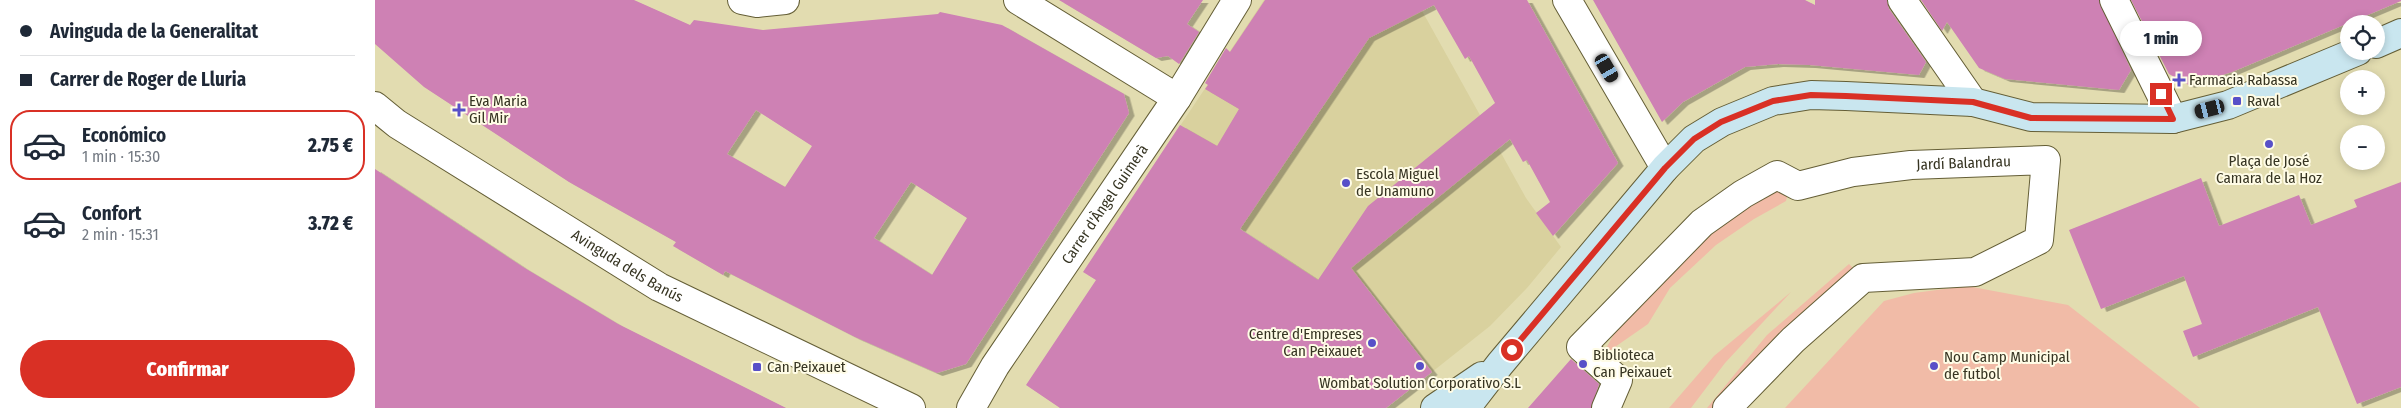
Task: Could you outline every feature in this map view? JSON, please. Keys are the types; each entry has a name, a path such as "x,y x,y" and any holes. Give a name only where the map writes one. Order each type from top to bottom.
{"street":[{"path":"742,0 757,3 785,0"},
{"path":"1017,0 1177,98"},
{"name":"Carrer d'Àngel Guimerà","path":"971,408 995,366 1177,98 1237,0"},
{"path":"1567,0 1665,168"},
{"path":"1902,0 1973,102"},
{"path":"2114,0 2173,119"},
{"path":"2385,40 2401,33"},
{"path":"1466,408 1500,364 1665,168 1694,139 1721,122 1773,101 1811,95 1973,102 2031,118 2173,119 2228,104 2340,58"},
{"name":"Avinguda dels Banús","path":"375,106 397,124 659,287 901,405"},
{"name":"Jardí Balandrau","path":"1606,408 1618,380 1581,348 1702,223 1743,194 1777,175 1798,186 1853,172 1911,164 2046,160 2039,240 1975,272 1863,278 1793,340 1727,408"},
{"path":"1435,408 1500,364"}],"shaded area":[{"name":"Escola Miguel de Unamuno","path":"1264,0 1416,0 1526,198 1561,247 1527,288 1490,326 1432,372 1364,284 1345,299 1152,168"},
{"path":"1789,189 1786,201 1754,219 1716,245 1670,288 1648,324 1602,356 1635,295 1743,194"},
{"path":"1849,264 1863,278 1727,408 1707,408 1767,335"},
{"path":"1967,286 2068,305 2200,408 1785,408 1884,301 1914,293"},
{"path":"1791,292 1725,363 1691,408 1669,408 1714,356"}],"building":[{"path":"375,0 634,0 690,25 694,20 763,30 938,14 940,12 1002,25 1124,94 1129,113 966,364 937,373 855,337 725,271 723,275 673,246 676,242 569,182 424,87 375,44","holes":["756,110 812,146 785,187 727,154","911,182 967,218 932,275 874,238"]},
{"path":"1059,0 1203,0 1187,24 1199,32 1179,64 1168,56 1156,58"},
{"path":"1265,0 1527,0 1618,163 1553,236 1536,213 1550,202 1527,160 1523,162 1510,139 1351,268 1432,372 1386,408 1060,408 1026,385 1096,280 1083,272 1180,125 1217,146 1239,109 1205,89 1208,85 1205,83 1226,48 1230,52","holes":["1434,5 1465,59 1469,56 1495,103 1368,206 1318,280 1240,229 1369,38"]},
{"path":"1593,0 1805,0 1815,5 1815,0 1887,0 1889,9 1926,62 1919,75 1810,65 1778,64 1745,67 1683,102 1662,122"},
{"path":"1921,0 2099,0 2131,70 2119,90 2005,79 1979,68 1947,22 1942,31"},
{"path":"2131,0 2401,0 2368,15 2340,15 2340,27 2232,72 2189,85 2169,74"},
{"path":"375,169 523,267 618,324 786,408 375,408"},
{"path":"2201,178 2219,226 2299,195 2311,225 2357,207 2354,200 2401,182 2401,387 2357,404 2318,307 2193,357 2183,331 2202,324 2184,276 2101,309 2069,230"},
{"name":"Biblioteca Can Peixauet","path":"1571,359 1599,384 1591,408 1528,408"}],"place":[{"name":"Farmacia Rabassa","path":"2179,80"},
{"name":"Raval","path":"2237,101"},
{"name":"Eva Maria Gil Mir","path":"459,110"},
{"name":"Plaça de José Camara de la Hoz","path":"2269,144"},
{"name":"Escola Miguel de Unamuno","path":"1346,183"},
{"name":"Centre d'Empreses Can Peixauet","path":"1372,343"},
{"name":"Biblioteca Can Peixauet","path":"1583,364"},
{"name":"Wombat Solution Corporativo S.L","path":"1420,366"},
{"name":"Nou Camp Municipal de futbol","path":"1934,366"},
{"name":"Can Peixauet","path":"757,367"}],"route":[{"path":"1512,350 1665,168 1694,139 1721,122 1773,101 1811,95 1846,96 1973,102 2031,118 2173,119 2161,94"}]}
